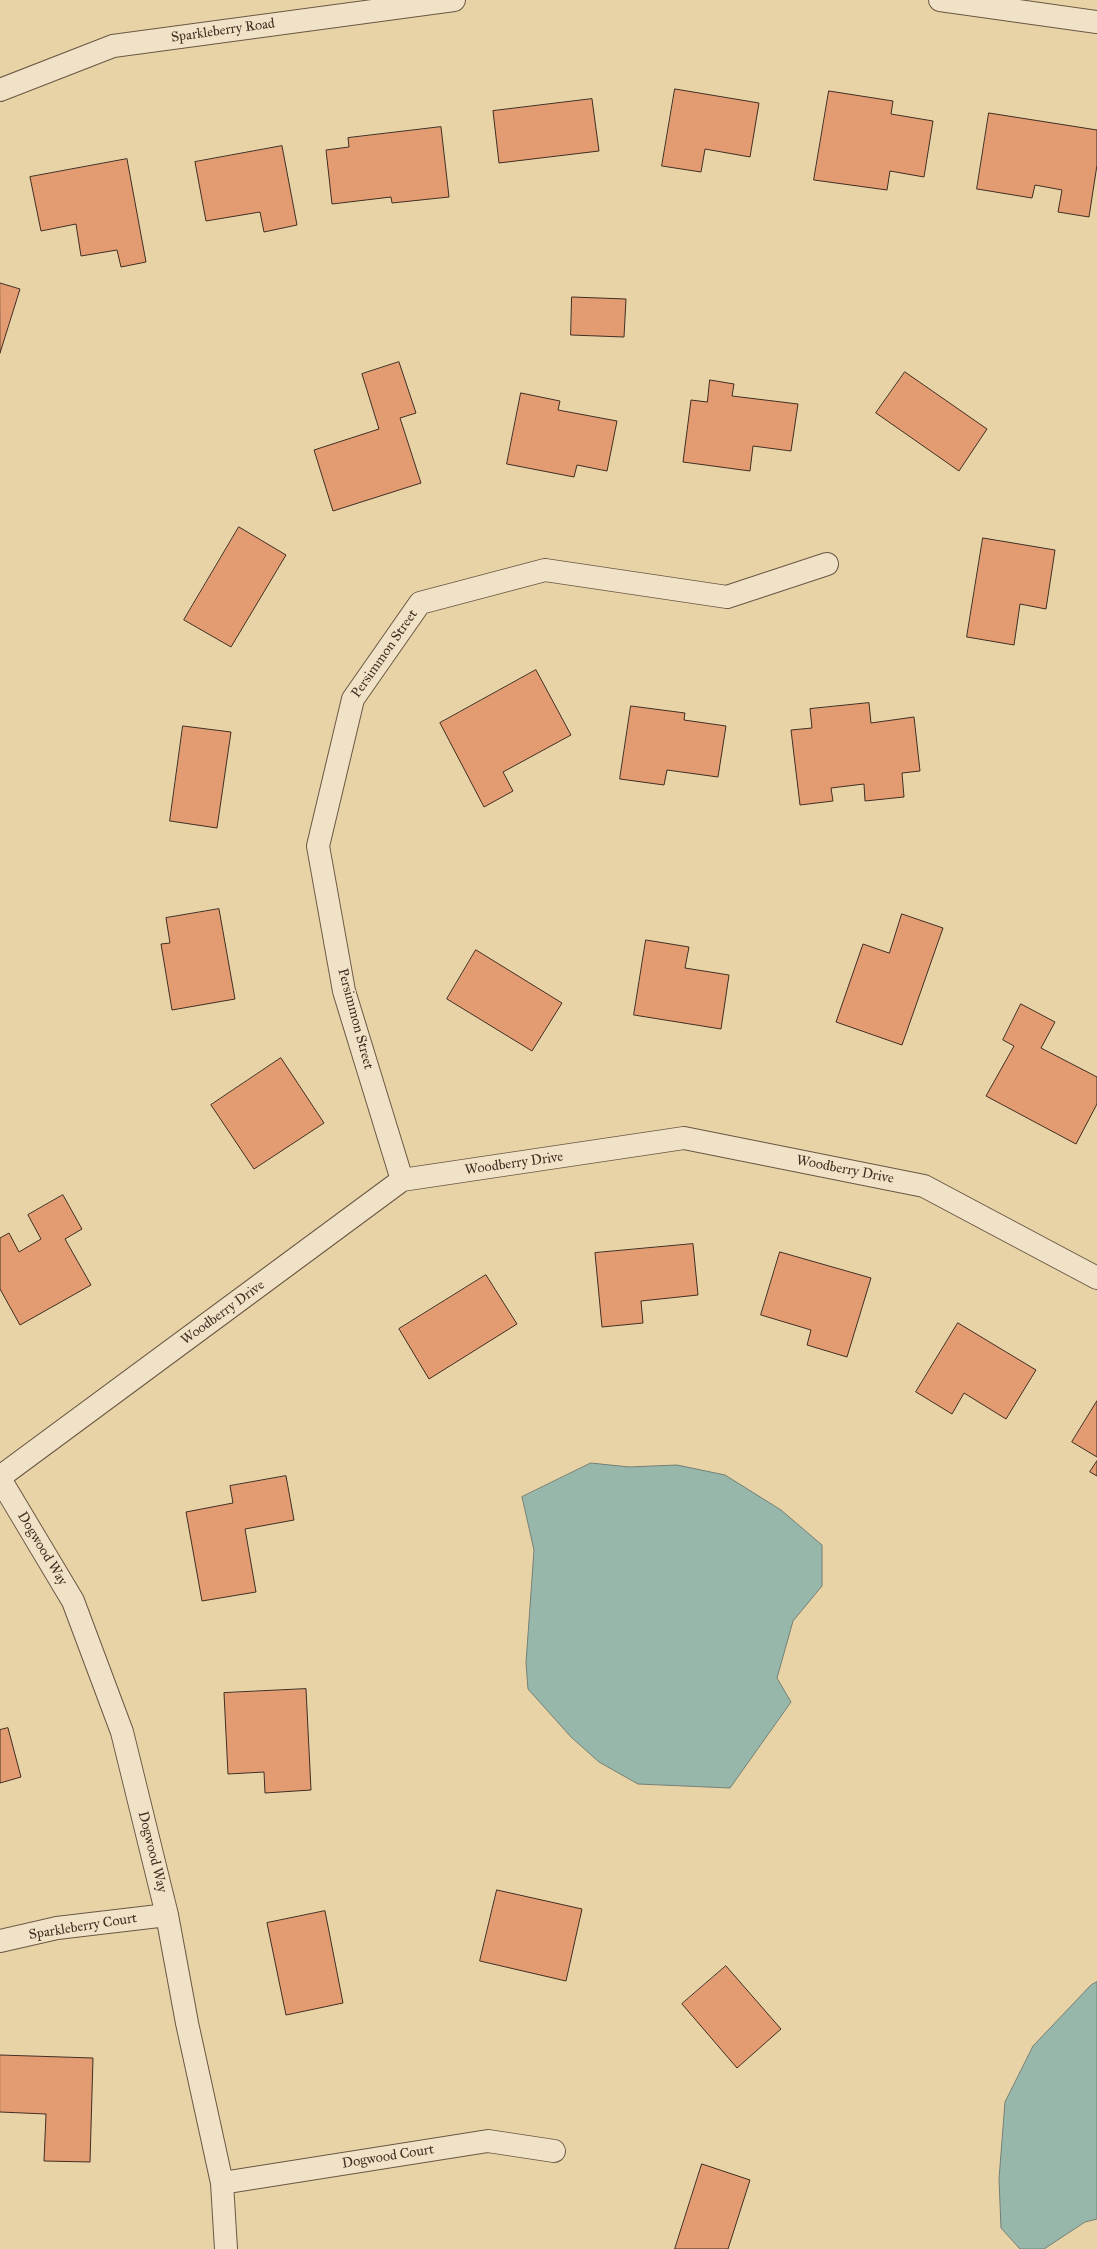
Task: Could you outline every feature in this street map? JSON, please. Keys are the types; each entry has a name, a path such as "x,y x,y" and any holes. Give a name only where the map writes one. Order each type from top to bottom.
{"street":[{"name":"Sparkleberry Road","path":"0,90 113,46 454,0"},
{"path":"940,0 1097,22"},
{"name":"Persimmon Street","path":"402,1180 344,991 318,846 353,699 420,603 545,570 727,597 827,564"},
{"name":"Woodberry Drive","path":"0,1478 402,1180 684,1138 924,1186 1097,1278"},
{"name":"Dogwood Way","path":"0,1478 73,1601 122,1732 167,1915 187,2023 222,2183 226,2249"},
{"name":"Sparkleberry Court","path":"0,1941 57,1928 167,1915"},
{"name":"Dogwood Court","path":"222,2183 488,2141 554,2151"}],"shaded area":[{"path":"591,1463 629,1467 677,1465 725,1475 781,1510 822,1545 822,1586 793,1621 777,1678 791,1702 730,1788 638,1784 599,1762 571,1737 528,1689 526,1663 534,1550 522,1497"},
{"path":"1097,1982 1097,2219 1085,2222 1044,2249 1020,2249 1001,2228 999,2179 1005,2102 1033,2046 1091,1985"}],"building":[{"path":"675,89 759,103 750,157 705,149 701,172 662,166"},
{"path":"829,91 893,101 891,114 933,121 924,177 890,171 887,190 814,180"},
{"path":"592,99 599,151 499,163 493,111"},
{"path":"989,113 1097,130 1097,165 1089,217 1058,212 1062,190 1035,185 1032,198 977,189"},
{"path":"441,127 449,197 392,203 391,197 332,204 326,150 349,147 348,138"},
{"path":"282,146 297,225 264,232 260,212 206,221 195,162"},
{"path":"127,159 146,262 121,267 117,250 81,256 76,224 41,231 30,177"},
{"path":"0,283 20,289 0,353"},
{"path":"572,297 626,299 624,337 571,335"},
{"path":"399,362 416,413 400,418 421,483 333,511 314,450 379,429 362,374"},
{"path":"905,372 987,429 959,471 876,413"},
{"path":"710,380 734,384 732,396 798,404 791,451 753,446 750,471 683,462 691,400 707,402"},
{"path":"521,393 560,401 558,410 617,421 607,471 577,465 574,477 507,464"},
{"path":"239,527 286,555 231,647 184,620"},
{"path":"983,538 1055,550 1046,609 1020,604 1014,645 967,637"},
{"path":"536,670 571,735 503,772 513,791 484,807 440,723"},
{"path":"869,703 871,723 914,717 920,771 902,773 904,797 865,801 864,784 831,788 833,801 800,805 791,730 812,728 810,709"},
{"path":"631,706 685,713 684,720 726,726 718,777 667,770 664,785 620,779"},
{"path":"183,726 231,732 217,828 170,821"},
{"path":"219,909 235,999 172,1010 161,944 170,943 166,918"},
{"path":"902,914 943,928 902,1045 836,1022 863,944 889,953"},
{"path":"646,940 689,947 685,968 729,975 721,1029 634,1015"},
{"path":"476,950 562,1003 532,1051 447,999"},
{"path":"1021,1004 1055,1022 1041,1048 1097,1077 1097,1104 1076,1144 986,1096 1014,1046 1003,1040"},
{"path":"281,1058 324,1123 254,1169 211,1105"},
{"path":"63,1195 82,1229 65,1239 91,1285 20,1325 0,1289 0,1238 9,1233 19,1252 41,1239 28,1215"},
{"path":"693,1244 698,1295 641,1301 643,1323 602,1327 595,1253"},
{"path":"780,1252 871,1278 847,1357 807,1345 811,1330 761,1315"},
{"path":"486,1275 517,1324 429,1379 399,1329"},
{"path":"958,1323 1036,1370 1006,1419 964,1393 952,1414 916,1392"},
{"path":"1097,1401 1097,1457 1072,1442"},
{"path":"1097,1461 1097,1476 1090,1472"},
{"path":"286,1476 294,1520 245,1529 256,1592 202,1601 186,1512 233,1503 230,1486"},
{"path":"306,1689 311,1790 265,1793 264,1772 228,1774 224,1693"},
{"path":"8,1728 21,1777 0,1783 0,1730"},
{"path":"497,1890 582,1909 566,1981 480,1961"},
{"path":"325,1911 343,2003 286,2015 267,1923"},
{"path":"726,1966 781,2029 737,2068 682,2004"},
{"path":"0,2055 93,2058 90,2162 44,2161 46,2114 0,2112"},
{"path":"702,2164 750,2180 728,2249 675,2249"}]}
